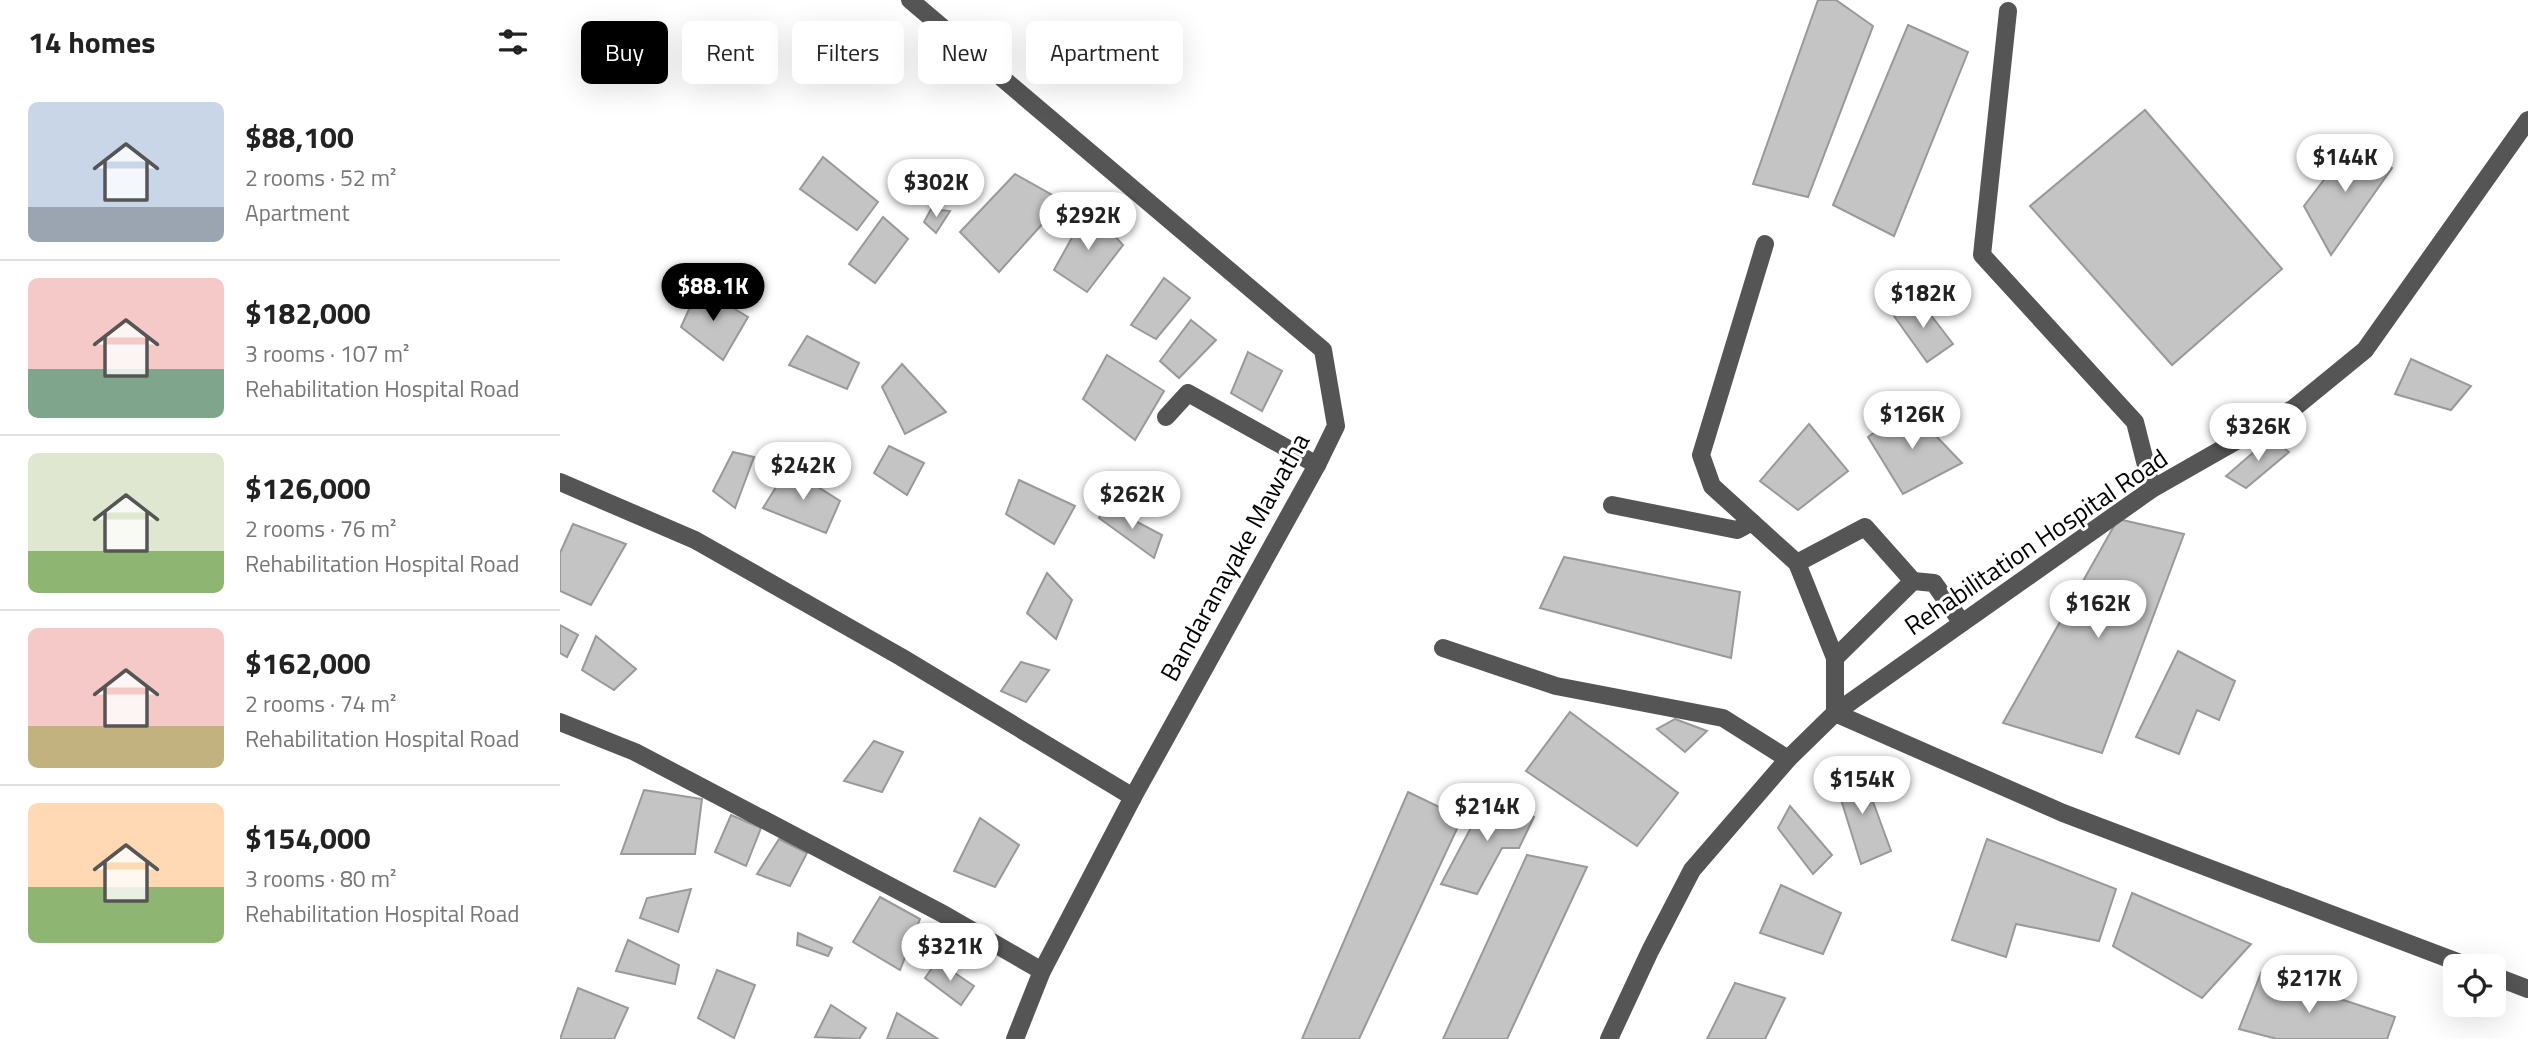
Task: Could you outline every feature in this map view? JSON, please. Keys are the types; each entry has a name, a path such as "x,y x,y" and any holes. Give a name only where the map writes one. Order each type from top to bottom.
{"street":[{"name":"Bandaranayake Mawatha","path":"910,0 1323,350 1336,426 1133,797 1042,971 1015,1039"},
{"path":"2008,11 1982,255 2135,422 2152,489"},
{"name":"Rehabilitation Hospital Road","path":"1609,1039 1692,870 1788,759 1835,713 2152,489 2294,408 2365,350 2528,120"},
{"path":"1765,244 1701,454 1712,486 1797,563 1835,658 1835,713 2063,813 2443,957"},
{"path":"1166,417 1188,393 1317,465"},
{"path":"560,482 695,540 901,657 1133,797"},
{"path":"1612,505 1737,530 1752,522"},
{"path":"1797,563 1864,527 1913,581 1934,583 1962,623"},
{"path":"1835,658 1913,581"},
{"path":"1443,648 1556,686 1723,718 1788,759"},
{"path":"560,722 635,751 945,915 1042,971"},
{"path":"2506,981 2528,989"}],"building":[{"path":"1818,0 1836,0 1873,26 1808,197 1753,184"},
{"path":"1908,25 1968,52 1894,236 1833,205"},
{"path":"2145,110 2282,269 2172,365 2030,206"},
{"path":"2352,143 2392,168 2331,255 2304,206"},
{"path":"823,157 878,202 857,230 800,189"},
{"path":"1015,174 1063,201 999,272 960,232"},
{"path":"1089,207 1123,245 1087,292 1054,270"},
{"path":"931,209 950,211 936,233 924,222"},
{"path":"883,217 908,239 875,283 849,264"},
{"path":"1164,278 1190,298 1156,339 1131,325"},
{"path":"699,287 748,317 723,360 681,327"},
{"path":"1917,297 1953,344 1927,362 1894,316"},
{"path":"1191,320 1216,340 1179,378 1160,361"},
{"path":"807,336 859,363 847,389 789,365"},
{"path":"1248,352 1282,371 1262,411 1231,393"},
{"path":"1107,355 1164,391 1135,440 1083,399"},
{"path":"2411,359 2471,386 2451,410 2395,394"},
{"path":"902,364 946,412 905,434 882,387"},
{"path":"1909,408 1962,463 1903,494 1868,437"},
{"path":"1809,424 1848,471 1798,510 1760,481"},
{"path":"2270,438 2289,452 2246,488 2226,476"},
{"path":"889,446 924,463 907,495 874,473"},
{"path":"733,452 754,457 735,508 713,491"},
{"path":"788,468 840,501 826,533 763,508"},
{"path":"1019,480 1075,506 1054,544 1006,514"},
{"path":"1105,505 1162,535 1154,558 1099,518"},
{"path":"2118,519 2184,534 2102,753 2003,723"},
{"path":"573,524 626,544 591,605 560,591 560,553"},
{"path":"1564,557 1740,592 1731,658 1540,608"},
{"path":"1047,573 1072,600 1056,639 1027,613"},
{"path":"560,625 578,635 567,657 560,653"},
{"path":"596,636 636,669 614,690 582,670"},
{"path":"2178,651 2235,681 2219,720 2197,710 2179,754 2136,737"},
{"path":"1021,662 1049,670 1026,702 1001,691"},
{"path":"1570,712 1678,793 1637,846 1526,771"},
{"path":"1675,719 1707,731 1685,752 1657,729"},
{"path":"874,741 903,752 882,792 844,781"},
{"path":"1861,769 1891,851 1861,864 1834,777"},
{"path":"644,790 702,799 695,854 621,854"},
{"path":"1408,792 1462,818 1359,1039 1302,1039"},
{"path":"1490,792 1534,817 1519,848 1502,848 1477,894 1441,884"},
{"path":"1790,806 1832,855 1813,874 1778,828"},
{"path":"731,815 761,828 746,866 715,852"},
{"path":"980,818 1019,845 995,887 954,871"},
{"path":"779,839 807,853 790,886 757,874"},
{"path":"1987,839 2116,889 2099,941 2016,924 2006,957 1952,940"},
{"path":"1527,855 1587,867 1507,1039 1443,1039"},
{"path":"1781,885 1841,913 1823,954 1760,933"},
{"path":"691,889 678,932 640,918 647,898"},
{"path":"2132,893 2251,944 2202,998 2113,946"},
{"path":"880,897 920,919 900,970 853,942"},
{"path":"798,933 832,948 828,956 797,945"},
{"path":"628,940 679,965 675,984 616,971"},
{"path":"937,961 974,986 961,1005 925,978"},
{"path":"717,970 755,985 734,1038 698,1018"},
{"path":"2261,973 2395,1017 2387,1039 2277,1039 2239,1029"},
{"path":"1735,983 1785,998 1765,1039 1707,1039"},
{"path":"578,988 628,1008 614,1039 560,1039"},
{"path":"831,1005 866,1028 859,1039 815,1037"},
{"path":"897,1013 938,1039 887,1039"}]}
